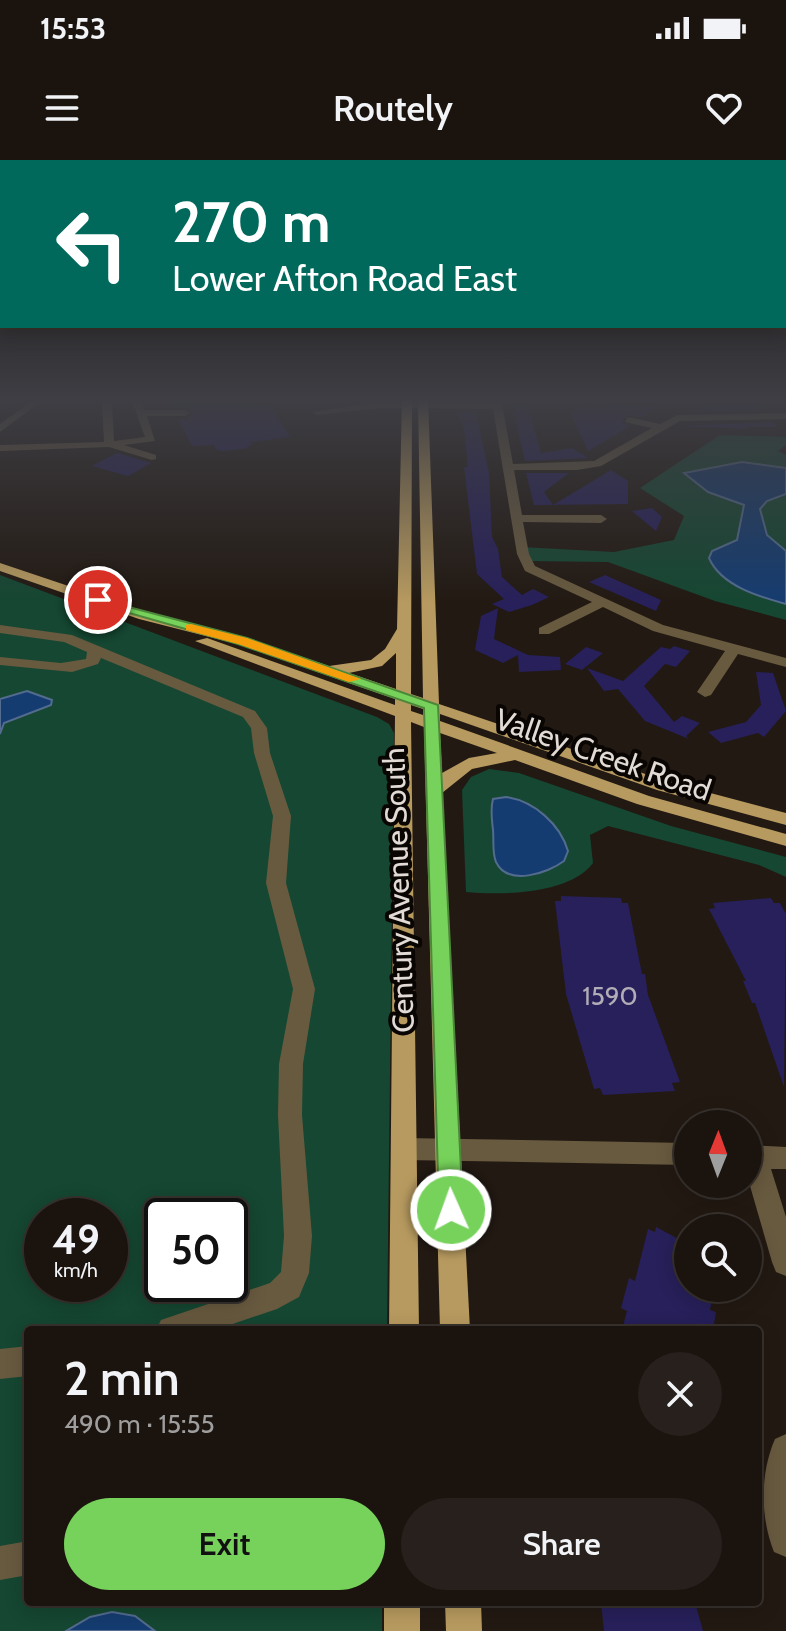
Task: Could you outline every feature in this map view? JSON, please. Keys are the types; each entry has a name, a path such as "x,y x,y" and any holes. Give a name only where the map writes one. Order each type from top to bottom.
{"main road":[{"name":"Century Avenue South","path":"404,1326 403,696 406,467"},
{"name":"Century Avenue South","path":"425,467 433,793 455,1326"},
{"path":"0,567 144,616"},
{"name":"Valley Creek Road","path":"144,616 242,641 663,786 786,819"},
{"name":"Valley Creek Road","path":"144,616 223,650 530,760 678,811 786,840"},
{"path":"315,666 350,669 382,662 391,654 404,629"},
{"path":"433,793 455,768 474,760 530,760"},
{"path":"402,1606 402,1631"},
{"path":"463,1606 464,1631"}],"street":[{"path":"518,467 508,467 523,554 530,568 668,631 786,663"},
{"path":"516,518 601,519"},
{"path":"544,631 601,603"},
{"path":"0,629 57,636 235,705 256,720 282,816 276,883 304,989 291,1064 290,1115 298,1236 295,1273 289,1287 277,1295 183,1326"},
{"path":"0,661 79,667 93,661 95,649"},
{"path":"705,692 733,650"},
{"path":"404,1149 674,1154"},
{"path":"762,1157 786,1158"},
{"path":"762,1189 786,1262"},
{"path":"0,1364 24,1361"},
{"path":"786,1450 779,1482 786,1540"},
{"path":"0,1563 24,1559"}],"green space":[{"path":"672,467 786,467 786,620 715,601 608,562 525,561 521,547 614,552 674,540 684,516 640,488"},
{"path":"0,575 377,717 389,724 394,733 387,1326 24,1326 24,1606 382,1606 382,1631 0,1631"},
{"path":"489,769 519,773 671,826 786,857 786,877 759,865 608,826 590,835 593,863 582,874 568,881 534,891 466,892 462,790 471,777"}],"water":[{"path":"717,467 786,468 786,494 767,501 760,509 767,535 786,551 786,604 753,594 732,583 715,568 709,558 712,551 737,540 744,505 708,492 684,473"},
{"path":"27,691 52,700 51,705 4,723 0,734 0,699"},
{"path":"506,797 526,803 552,823 568,851 564,861 548,870 528,875 519,876 502,870 494,855 492,807 493,799"},
{"path":"112,1612 135,1616 155,1631 66,1631 90,1617"}],"building":[{"path":"94,467 145,467 128,476"},
{"path":"464,467 488,467 492,537 498,549 502,577 522,595 533,589 549,597 509,612 492,604 504,599 477,574"},
{"path":"611,470 628,481 628,504 553,505"},
{"path":"526,473 569,473 544,492 553,505 534,505"},
{"path":"652,508 662,517 656,531 632,511"},
{"path":"605,575 661,600 656,611 589,582"},
{"path":"498,608 494,639 528,655 560,657 561,670 519,672 518,655 503,663 475,650 481,616"},
{"path":"674,646 690,651 676,667 665,664 644,686 674,722 682,716 700,723 686,736 689,739 645,721 618,689 604,691 587,668 623,681 661,647 670,649"},
{"path":"586,647 603,653 582,670 565,664"},
{"path":"756,672 773,673 786,711 764,737 758,733 721,743 708,732 746,722 761,705"},
{"path":"561,896 621,898 622,903 628,903 648,995 680,1082 672,1083 675,1091 603,1095 600,1088 594,1089 566,994 555,901 561,901"},
{"path":"771,898 774,903 780,903 786,914 784,1087 755,1003 752,1003 743,981 746,981 709,909 715,908 713,903"},
{"path":"656,1227 674,1237 674,1302 711,1302 710,1310 716,1312 714,1326 623,1326 627,1311 621,1308 629,1278 635,1281 648,1229 655,1232"},
{"path":"601,1606 696,1606 703,1631 604,1631"}],"slow traffic":[{"path":"191,628 242,641 354,679"}],"route":[{"path":"98,600 144,616 242,641 431,705 451,1210"}]}
